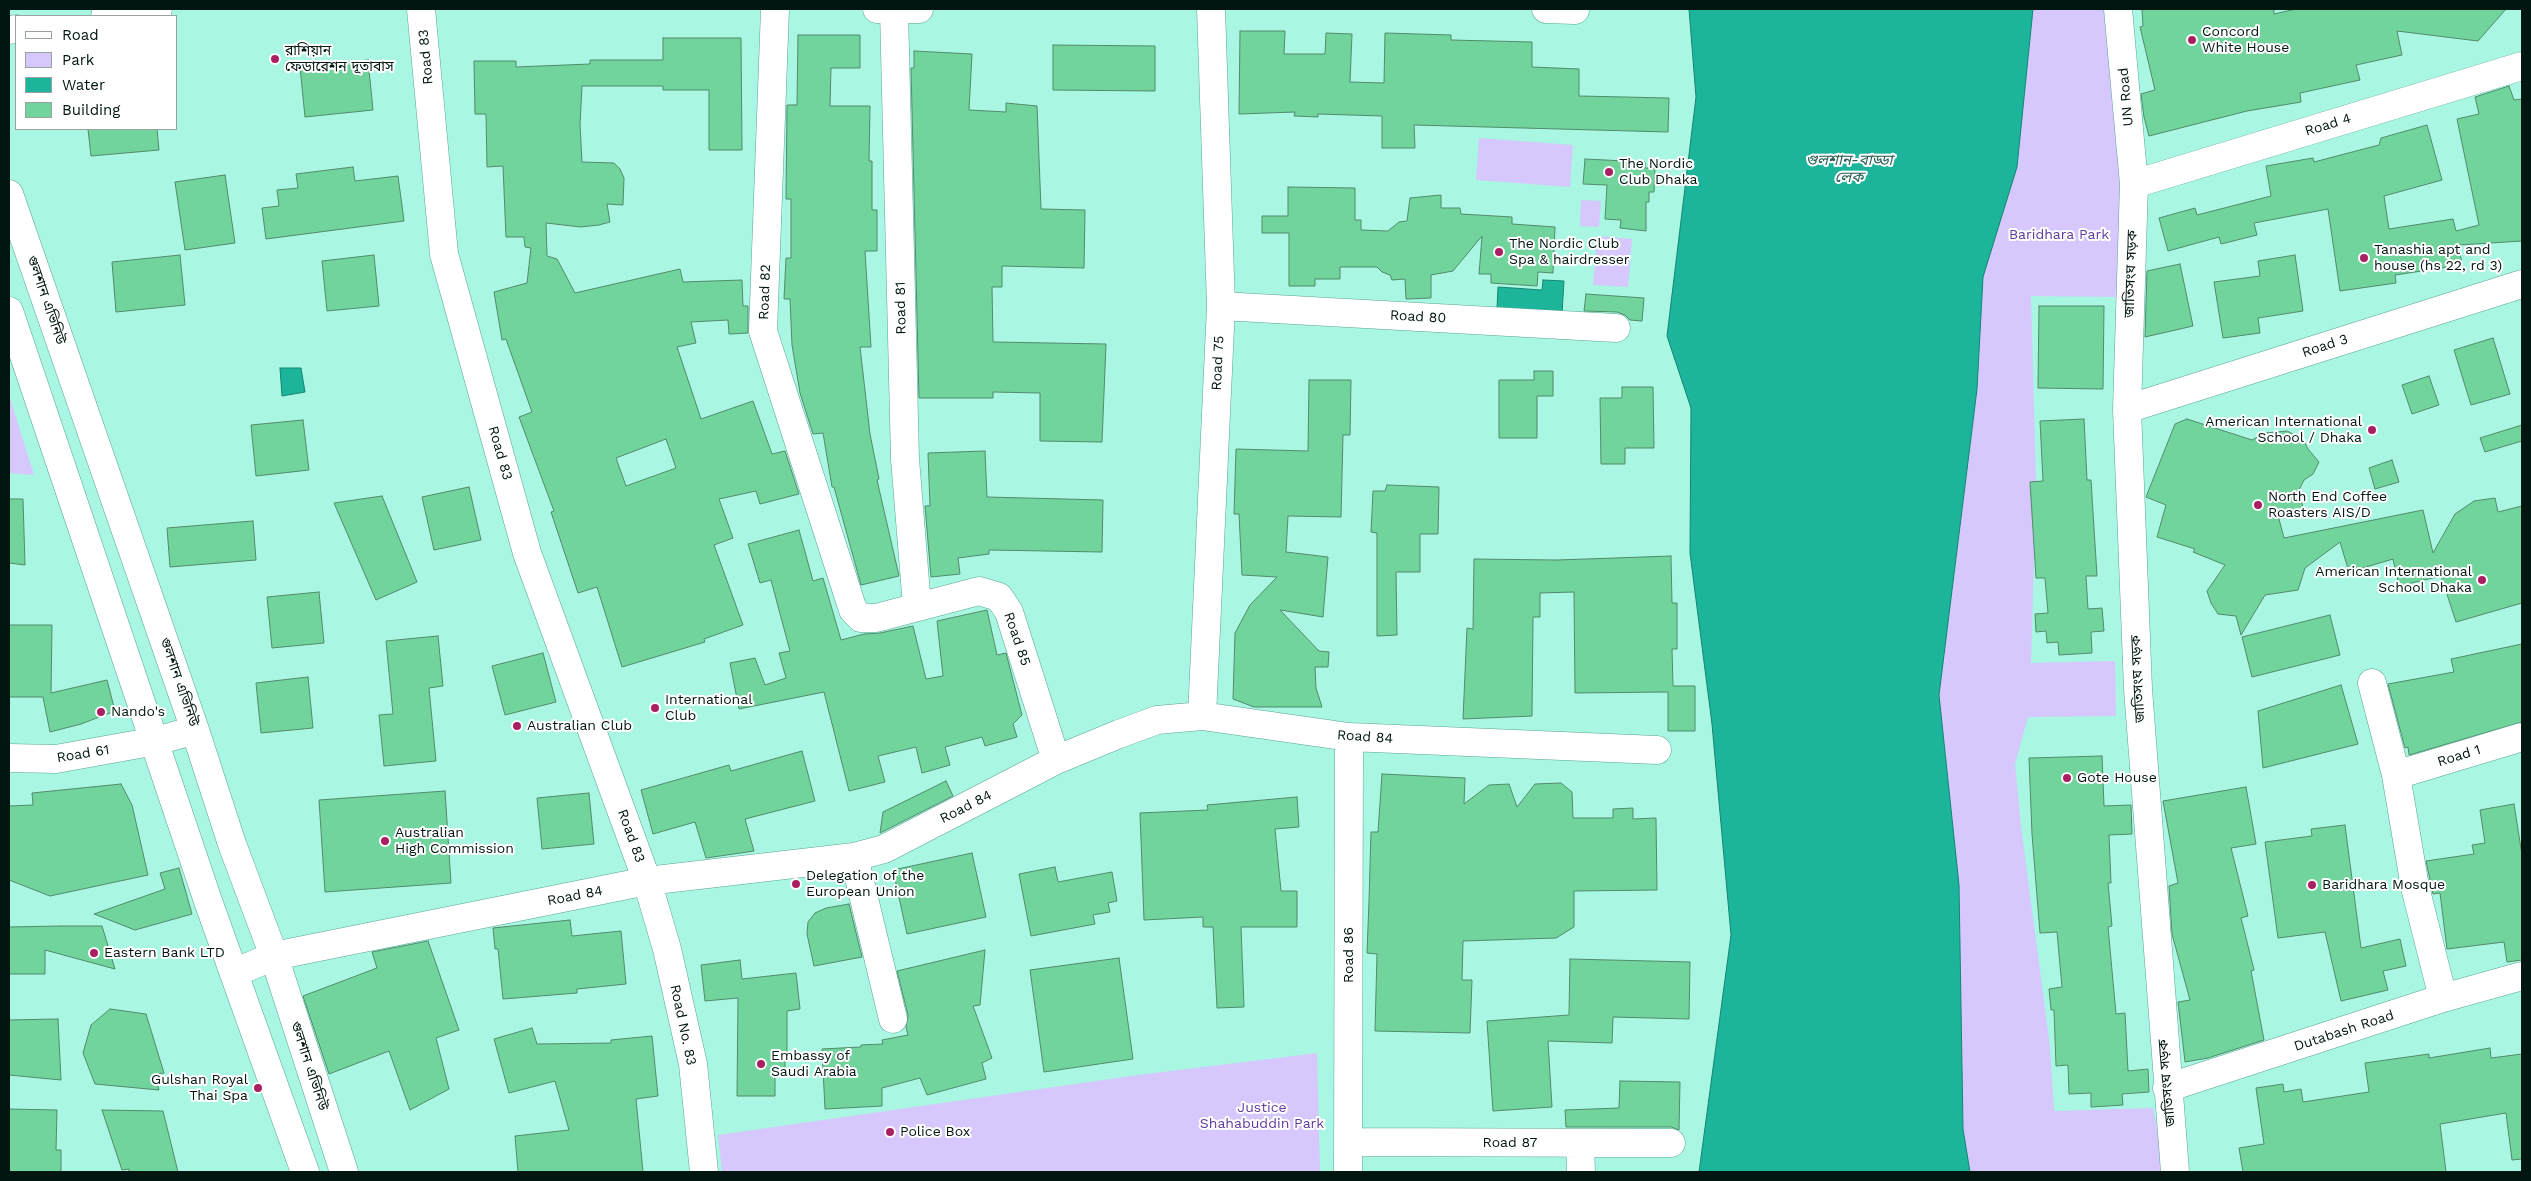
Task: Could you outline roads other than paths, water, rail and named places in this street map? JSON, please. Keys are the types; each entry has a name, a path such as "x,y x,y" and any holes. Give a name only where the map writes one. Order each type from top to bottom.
{"street":[{"path":"113,15 158,9"},
{"name":"Road 83","path":"421,9 444,254 527,553 647,881"},
{"name":"Road 82","path":"775,9 763,331 853,610 861,618"},
{"name":"Road 81","path":"897,9 905,459 917,606"},
{"name":"Road 75","path":"1202,716 1221,306 1211,9"},
{"path":"1546,9 1575,10"},
{"name":"UN Road","path":"2118,9 2134,184"},
{"name":"Road 4","path":"2134,184 2522,66"},
{"name":"জাতিসংঘ সড়ক","path":"2134,184 2127,409 2139,720 2175,1172"},
{"name":"গুলশান এভিনিউ","path":"9,194 195,730 232,844 274,956 344,1172"},
{"name":"Road 3","path":"2127,409 2522,284"},
{"name":"Road 80","path":"1221,306 1616,328"},
{"path":"9,311 234,972 305,1172"},
{"name":"Road 85","path":"861,618 876,618 979,591 998,597 1009,612 1056,760"},
{"path":"2372,683 2396,774 2415,887 2443,998"},
{"name":"Road 84","path":"234,972 274,956 647,881 854,857 884,849 1056,760 1157,720 1202,716 1349,737 1657,750"},
{"name":"Road 61","path":"9,758 56,759 156,741 195,730"},
{"name":"Road 86","path":"1348,1172 1349,737"},
{"name":"Road 1","path":"2396,774 2522,737"},
{"path":"854,857 893,1019"},
{"name":"Road No. 83","path":"647,881 666,949 693,1064 704,1172"},
{"name":"Dutabash Road","path":"2167,1088 2443,998 2522,976"},
{"name":"Road 87","path":"1348,1142 1671,1143"},
{"path":"1580,1143 1581,1172"}],"water":[{"name":"গুলশান-বাড্ডা লেক","path":"1689,9 2033,9 2017,167 1983,277 1977,389 1939,695 1959,885 1963,1129 1970,1172 1699,1172 1731,935 1712,724 1690,553 1691,408 1667,336 1696,97"},
{"path":"1543,280 1564,281 1562,313 1497,308 1498,287 1542,290"},
{"path":"280,368 301,368 305,392 282,396"}],"place":[{"name":"Concord White House","path":"2192,40"},
{"name":"রাশিয়ান ফেডারেশন দূতাবাস","path":"275,59"},
{"name":"The Nordic Club Dhaka","path":"1609,172"},
{"name":"The Nordic Club Spa & hairdresser","path":"1499,252"},
{"name":"Tanashia apt and house (hs 22, rd 3)","path":"2364,258"},
{"name":"American International School / Dhaka","path":"2372,430"},
{"name":"North End Coffee Roasters AIS/D","path":"2258,505"},
{"name":"American International School Dhaka","path":"2482,580"},
{"name":"International Club","path":"655,708"},
{"name":"Nando's","path":"101,712"},
{"name":"Australian Club","path":"517,726"},
{"name":"Gote House","path":"2067,778"},
{"name":"Australian High Commission","path":"385,841"},
{"name":"Delegation of the European Union","path":"796,884"},
{"name":"Baridhara Mosque","path":"2312,885"},
{"name":"Eastern Bank LTD","path":"94,953"},
{"name":"Embassy of Saudi Arabia","path":"761,1064"},
{"name":"Gulshan Royal Thai Spa","path":"258,1088"},
{"name":"Police Box","path":"890,1132"}],"park label":[{"name":"Baridhara Park","path":"2059,235"},
{"name":"Justice Shahabuddin Park","path":"1262,1116"}]}
